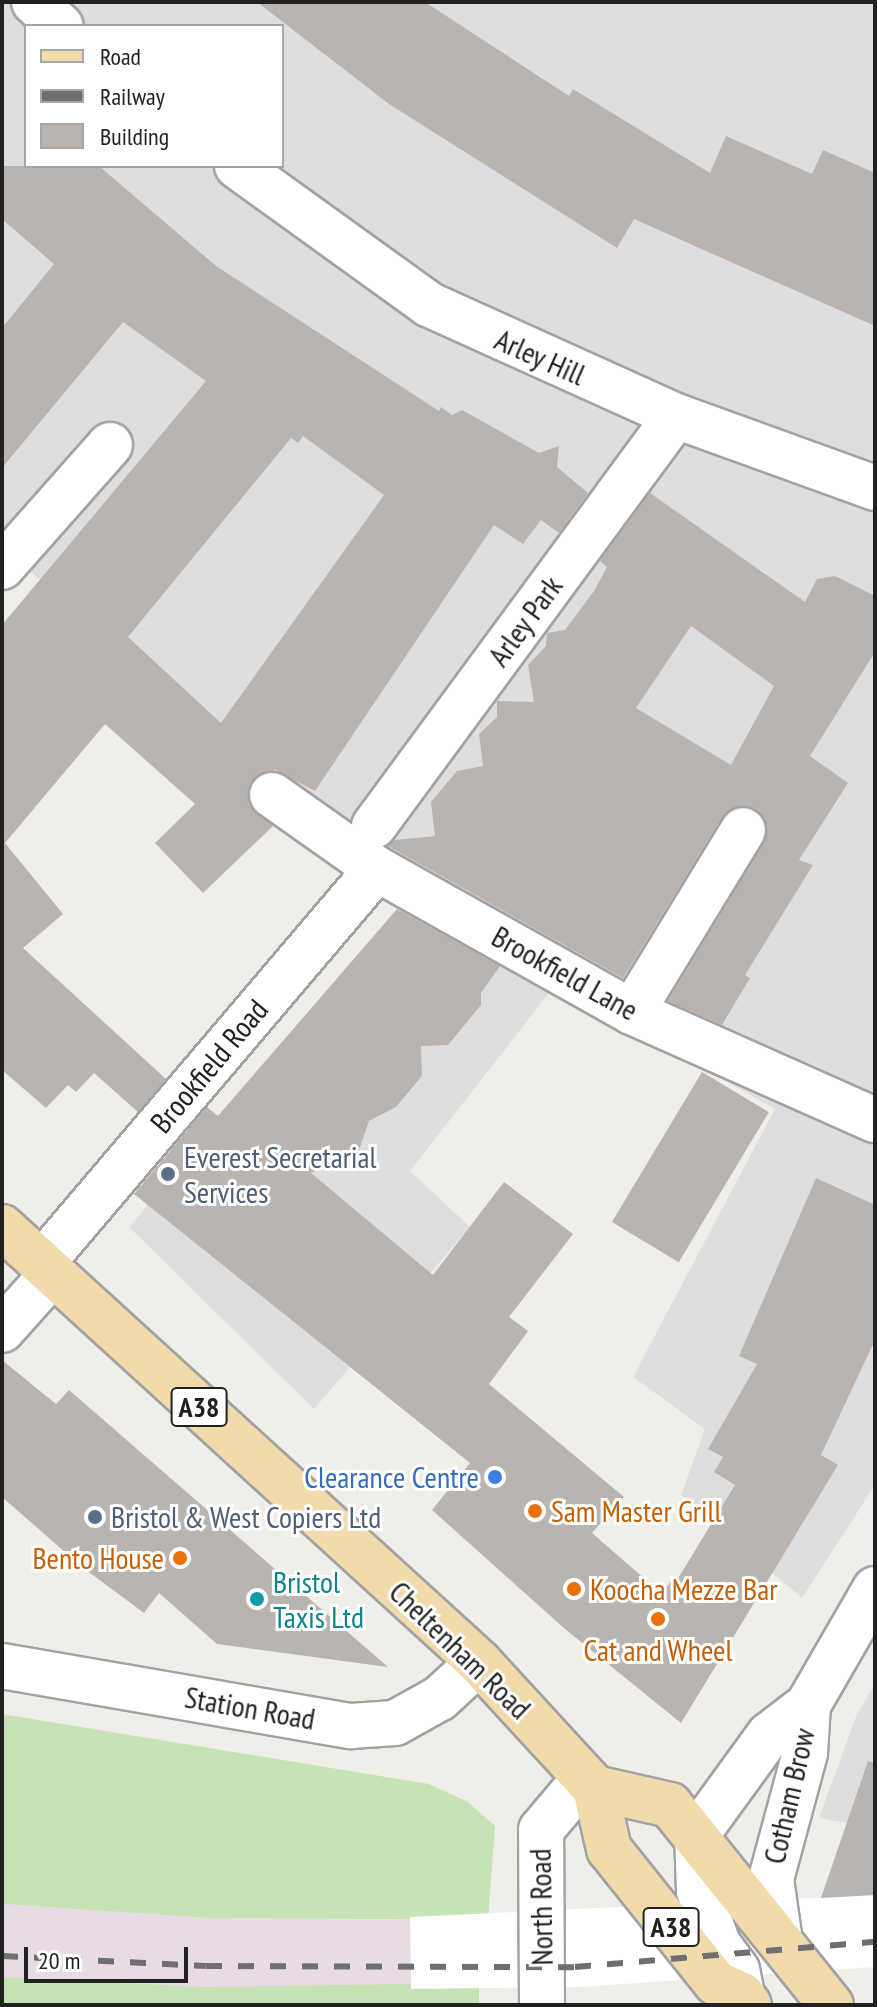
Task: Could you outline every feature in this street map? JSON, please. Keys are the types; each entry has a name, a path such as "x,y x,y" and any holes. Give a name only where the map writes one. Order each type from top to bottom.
{"main road":[{"name":"Cheltenham Road","path":"2,1227 479,1662 590,1783 609,1849 716,1983 745,2000"},
{"name":"A38","path":"590,1783 670,1805 779,1935 831,2005"}],"street":[{"path":"34,2 59,24"},
{"name":"Arley Hill","path":"240,168 428,304 676,416 875,488"},
{"name":"Arley Park","path":"374,826 676,416"},
{"path":"2,567 110,445"},
{"name":"Brookfield Lane","path":"272,795 377,869 632,1012 875,1120"},
{"path":"632,1012 743,830"},
{"name":"Brookfield Road","path":"2,1330 47,1268 377,869"},
{"name":"Cotham Brow","path":"697,1834 769,1735 808,1705 875,1589"},
{"name":"Station Road","path":"2,1666 351,1726 395,1723 440,1698 479,1662"},
{"name":"Cotham Brow","path":"779,1935 771,1879 805,1753 808,1705"},
{"name":"North Road","path":"542,2005 541,1830 590,1783"},
{"path":"697,1834 699,1891 718,1944 737,1970 745,2000"}],"shaded area":[{"path":"2,2 875,2 875,1485 802,1598 681,1495 705,1429 633,1377 775,1109 556,984 410,1171 470,1227 314,1409 129,1227 430,877 309,795 2,549"},
{"path":"875,1684 875,1828 819,1818 857,1714"},
{"path":"2,1904 208,1918 413,1920 413,1987 207,1987 2,1977"}],"green space":[{"path":"2,1714 429,1784 468,1802 495,1826 488,1920 208,1918 2,1904"},
{"path":"2,1977 207,1987 479,1983 479,2005 2,2005"}],"pier":[{"path":"875,1895 875,1967 579,1987 411,1989 410,1917"}],"building":[{"path":"257,2 425,2 569,96 573,89 710,173 726,136 812,174 823,150 875,173 875,326 634,219 617,248 389,104"},
{"path":"2,166 101,168 216,266 439,411 441,407 452,415 462,410 539,453 559,446 557,467 588,493 559,533 541,520 523,544 494,525 315,791 275,770 252,780 249,805 273,826 203,893 155,843 195,804 105,724 5,843 63,914 23,948 166,1079 138,1112 94,1073 76,1092 68,1085 46,1108 2,1070 2,625 206,381 123,322 2,468 2,328 54,264 2,219","holes":["303,436 384,495 221,723 128,637 291,438 298,443"]},
{"path":"650,493 805,602 817,579 835,576 875,596 875,652 810,756 848,783 799,860 813,865 745,975 750,978 722,1025 668,1001 764,843 765,819 755,808 732,808 722,817 623,978 388,846 395,840 435,836 431,802 457,771 483,766 479,734 497,717 497,701 534,702 528,665 546,646 547,633 565,630 594,591 607,567 600,561","holes":["691,626 774,686 731,765 636,708"]},
{"path":"397,909 500,966 481,993 481,1005 448,1045 421,1046 422,1076 396,1107 369,1121 358,1153 311,1173 433,1275 504,1182 573,1234 509,1317 528,1331 489,1384 624,1497 592,1533 662,1594 673,1578 677,1580 735,1485 714,1472 723,1457 708,1449 757,1364 739,1356 816,1178 875,1205 875,1340 821,1455 838,1465 681,1723 565,1629 432,1510 470,1463 134,1194 207,1107 218,1116"},
{"path":"702,1072 769,1112 679,1262 612,1222"},
{"path":"2,1360 56,1404 69,1390 388,1667 217,1644 159,1593 144,1613 82,1567 2,1497"},
{"path":"868,1761 875,1763 875,1895 821,1898"}],"railway":[{"path":"2,1956 206,1966 575,1967 875,1942"}],"place":[{"name":"Everest Secretarial Services","path":"168,1174"},
{"name":"Clearance Centre","path":"495,1477"},
{"name":"Sam Master Grill","path":"535,1511"},
{"name":"Bristol & West Copiers Ltd","path":"95,1517"},
{"name":"Bento House","path":"180,1558"},
{"name":"Koocha Mezze Bar","path":"574,1589"},
{"name":"Bristol Taxis Ltd","path":"257,1599"},
{"name":"Cat and Wheel","path":"658,1619"}]}
